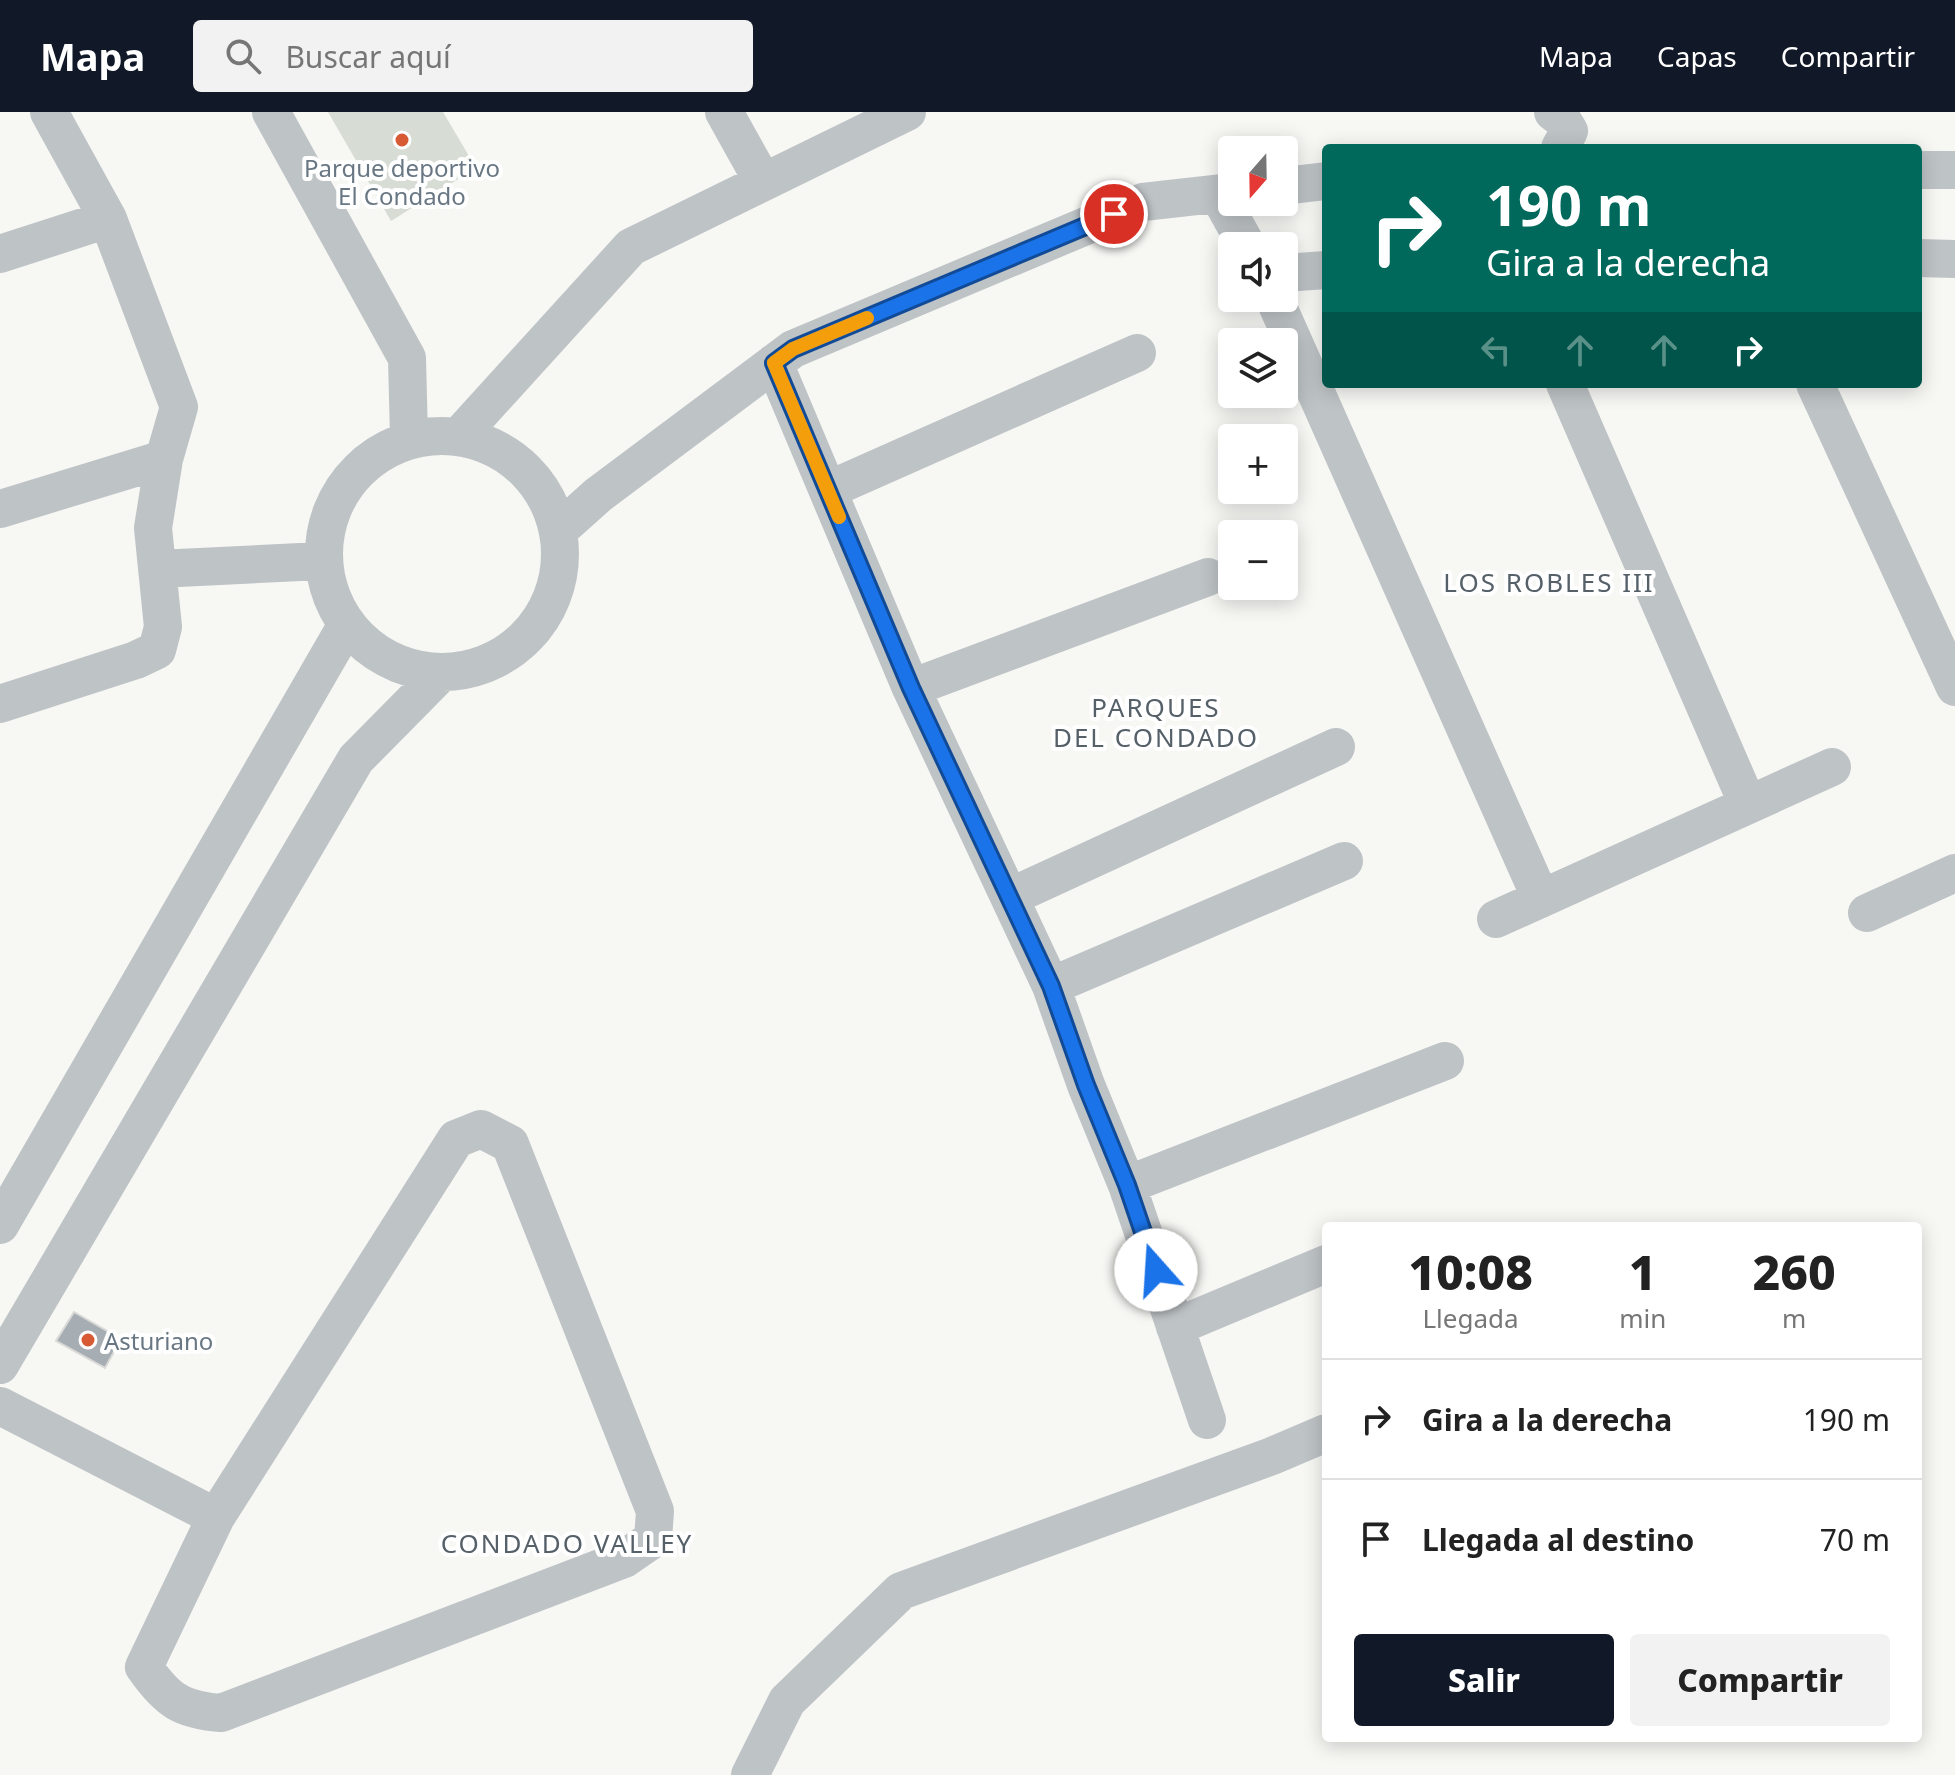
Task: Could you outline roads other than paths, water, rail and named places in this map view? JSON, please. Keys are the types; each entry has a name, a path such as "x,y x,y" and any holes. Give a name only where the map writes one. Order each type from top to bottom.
{"street":[{"path":"0,704 136,660 157,650 163,627 153,528 164,459 179,407 108,219 49,112"},
{"path":"271,112 407,358 409,438"},
{"path":"724,112 763,182"},
{"path":"460,435 631,247 907,112"},
{"path":"1553,112 1569,131 1562,144"},
{"path":"1587,144 1582,140 1579,127 1589,112"},
{"path":"1922,170 1955,170"},
{"path":"1298,184 1322,181"},
{"path":"560,529 598,495 793,349 1143,202 1218,194"},
{"path":"0,254 108,219"},
{"path":"1298,272 1322,270"},
{"path":"1280,312 1541,899"},
{"path":"828,490 1137,353"},
{"path":"774,363 911,688 1051,986 1086,1085 1127,1185 1207,1420"},
{"path":"1567,388 1748,805"},
{"path":"1817,388 1955,687"},
{"path":"460,435 505,452 541,485 560,529 559,583 535,630 492,663 440,674 388,660 346,626 327,590 321,561 333,501 364,461 409,438 460,435"},
{"path":"0,509 164,459"},
{"path":"158,569 321,561"},
{"path":"911,688 1208,577"},
{"path":"0,1225 346,626"},
{"path":"0,1365 356,759 440,674"},
{"path":"1010,897 1336,747"},
{"path":"1496,919 1832,767"},
{"path":"1051,986 1344,861"},
{"path":"1867,913 1955,873"},
{"path":"1127,1185 1445,1061"},
{"path":"481,1129 510,1144 655,1511 653,1539 624,1559 221,1713 195,1711 162,1692 144,1667 216,1517 456,1139 481,1129"},
{"path":"1175,1327 1322,1266"},
{"path":"0,1406 216,1517"},
{"path":"750,1775 787,1701 901,1591 1272,1456 1322,1435"}],"place":[{"name":"Parque deportivo El Condado","path":"402,140"},
{"name":"Asturiano","path":"88,1340"}],"district":[{"name":"LOS ROBLES III","path":"1549,582"},
{"name":"PARQUES DEL CONDADO","path":"1156,722"},
{"name":"CONDADO VALLEY","path":"567,1543"}]}
